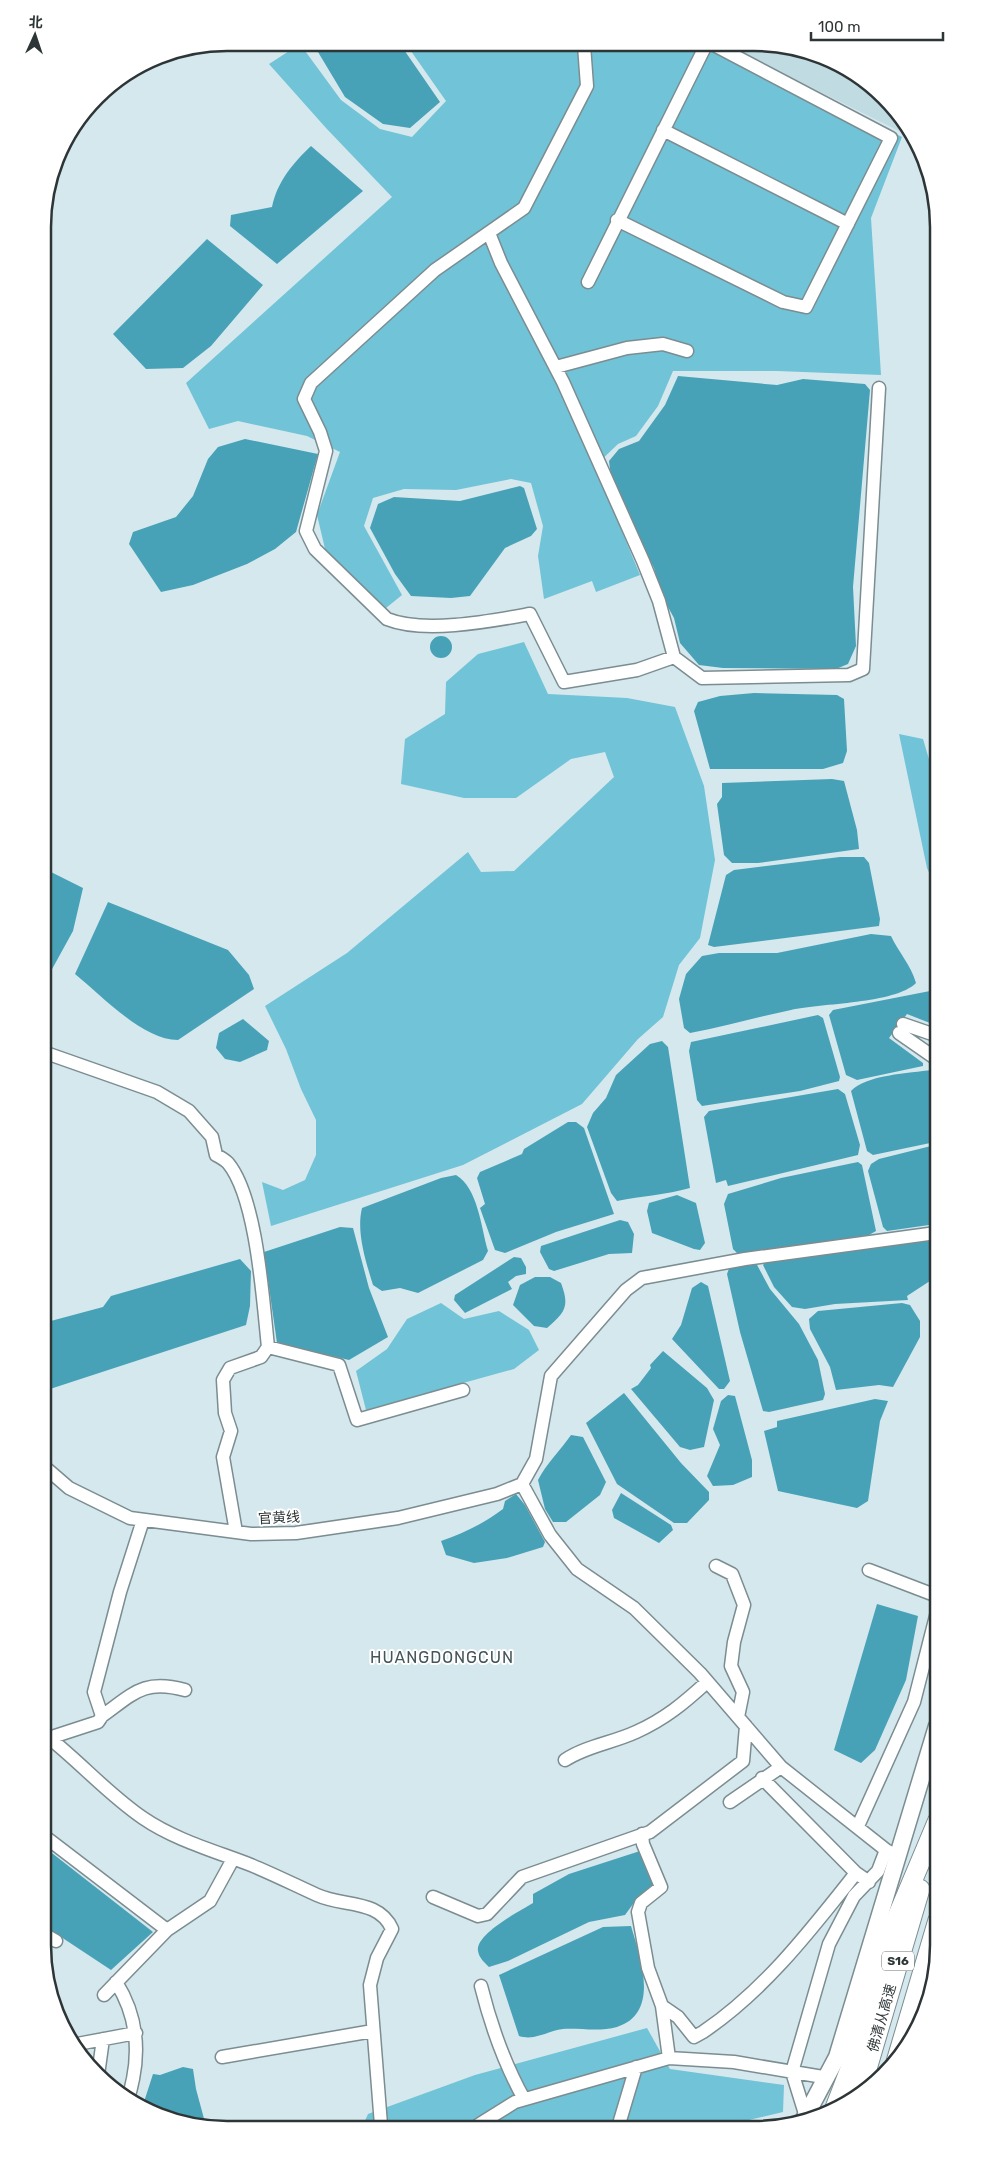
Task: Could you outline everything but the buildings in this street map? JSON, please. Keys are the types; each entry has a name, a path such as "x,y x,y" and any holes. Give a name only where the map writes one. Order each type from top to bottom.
{"highway":[{"path":"838,2099 850,2069 895,1922 929,1841"},
{"name":"佛清从高速","path":"863,2082 929,1856"},
{"name":"佛清从高速","path":"903,2038 929,1950"}],"main road":[{"path":"808,2112 837,2057 929,1752"}],"street":[{"path":"584,51 586,86 524,208 435,270 311,383 304,399 320,432 326,452 306,531 315,548 388,619 403,626 478,623 530,614 564,682 637,670 674,656"},
{"path":"588,282 617,220 703,51"},
{"path":"617,220 783,302 806,307 891,138 726,51"},
{"path":"663,130 848,224"},
{"path":"489,233 501,263 556,367 656,593 674,656 702,678 849,676 863,669 879,388"},
{"path":"556,367 627,348 663,344 687,351"},
{"path":"930,1034 901,1029 930,1053"},
{"path":"52,1055 157,1092 189,1111 212,1137 216,1155 228,1162 239,1180 253,1230 268,1347 261,1357 230,1368 223,1380 225,1414 231,1431 223,1457 236,1532"},
{"path":"803,2114 792,2072 828,1944 854,1896 878,1871 890,1852 781,1767 708,1682 634,1608 577,1569 550,1535 522,1484 536,1460 551,1376 626,1290 642,1278 745,1260 929,1234"},
{"path":"268,1347 339,1365 357,1420 463,1390"},
{"name":"官黄线","path":"51,1473 69,1488 130,1518 236,1532 296,1533 398,1518 497,1494 522,1484"},
{"path":"102,1716 94,1692 120,1592 143,1520"},
{"path":"433,1897 478,1916 487,1914 522,1877 650,1832 743,1761 743,1692 731,1666 734,1642 744,1605 732,1574 716,1566"},
{"path":"868,1570 929,1593"},
{"path":"858,1826 914,1702 929,1643"},
{"path":"565,1760 580,1750 611,1742 672,1713 708,1682"},
{"path":"51,1737 98,1722 102,1716 146,1686 164,1684 185,1690"},
{"path":"51,1741 101,1785 144,1819 202,1848 234,1859 325,1899 373,1909 387,1917 392,1929 377,1958 370,1984 382,2121"},
{"path":"730,1802 762,1778 781,1767"},
{"path":"762,1778 856,1873 869,1882"},
{"path":"642,1834 643,1844 661,1887 641,1903 638,1912 648,1968 662,2006 669,2058"},
{"path":"51,1841 167,1930"},
{"path":"104,1995 167,1930 210,1901 234,1859"},
{"path":"662,2006 678,2017 694,2036 726,2017 752,1995 788,1958 856,1873"},
{"path":"116,1982 125,1997 136,2033 136,2062 129,2091"},
{"path":"481,1986 490,2021 510,2074 524,2099"},
{"path":"222,2057 373,2031"},
{"path":"81,2043 136,2033"},
{"path":"99,2065 103,2039"},
{"path":"484,2121 515,2102 669,2058 734,2062 823,2077"},
{"path":"620,2121 636,2067"}],"shaded area":[{"path":"733,51 902,137 871,218 881,375 777,371 673,371 658,406 636,436 618,444 595,466 640,575 596,592 592,581 544,599 538,556 543,526 531,483 511,479 456,490 404,489 373,498 364,526 402,595 386,608 326,553 317,515 340,452 307,436 238,421 209,429 186,383 392,197 326,128 269,64 288,52 306,52 341,100 380,129 412,137 446,101 411,52"},
{"path":"738,51 777,53 800,57 832,69 870,95 886,111 901,132"},
{"path":"318,52 405,52 440,102 410,128 383,124 345,97"},
{"path":"311,146 363,191 277,264 230,226 231,215 272,207 282,181 298,159"},
{"path":"207,239 263,285 211,346 183,368 146,369 113,334"},
{"path":"678,376 777,385 803,379 865,384 870,390 853,587 856,646 848,664 836,669 723,668 699,665 680,643 674,618 662,596 654,568 612,485 609,461 619,449 639,441 665,405"},
{"path":"245,439 318,454 296,532 275,549 247,564 193,585 161,592 129,544 133,532 176,517 193,496 208,459 218,447"},
{"path":"520,486 524,488 537,529 531,536 505,548 470,596 451,598 411,596 395,574 370,528 378,504 394,497 460,501"},
{"path":"441,636 449,639 452,647 449,655 441,658 433,655 430,647 433,639"},
{"path":"524,642 548,694 627,698 675,707 704,786 715,860 700,938 679,965 663,1017 638,1039 582,1104 463,1165 271,1226 262,1182 283,1190 305,1180 316,1155 316,1120 301,1089 286,1049 265,1006 347,953 468,852 481,872 514,871 614,777 605,752 571,759 516,798 464,798 401,784 405,739 445,714 446,682 478,654"},
{"path":"754,693 837,695 844,699 847,751 843,763 823,769 710,769 694,711 698,702 720,696"},
{"path":"899,734 923,739 930,762 930,874"},
{"path":"832,779 844,781 857,830 859,849 758,863 732,863 724,855 717,804 722,797 722,783"},
{"path":"840,857 864,857 869,863 880,919 879,926 714,947 708,945 726,875 734,870"},
{"path":"52,872 83,888 73,931 52,970"},
{"path":"108,902 228,950 249,975 254,989 178,1040 151,1033 137,1025 110,1005 75,974"},
{"path":"871,934 891,936 911,970 916,983 906,990 875,999 791,1010 690,1033 684,1028 679,999 686,974 702,956 719,953 777,953"},
{"path":"930,991 930,1023 907,1014 889,1038 923,1063 923,1066 857,1080 846,1075 829,1015 833,1010"},
{"path":"818,1015 823,1018 840,1077 839,1081 800,1091 702,1106 697,1100 689,1051 691,1042"},
{"path":"243,1019 269,1041 267,1050 240,1062 225,1059 216,1048 219,1033"},
{"path":"662,1041 668,1047 690,1188 617,1201 611,1193 587,1127 593,1113 606,1098 616,1075 650,1044"},
{"path":"930,1070 929,1143 873,1155 867,1151 851,1091 866,1081"},
{"path":"838,1089 845,1094 860,1145 858,1155 728,1186 726,1180 716,1183 704,1117 709,1111"},
{"path":"568,1122 576,1122 584,1128 614,1214 556,1232 505,1253 495,1250 480,1208 485,1204 477,1178 480,1172 522,1154 524,1149"},
{"path":"929,1146 929,1225 887,1231 883,1227 868,1171 871,1164 879,1159"},
{"path":"858,1162 862,1165 876,1231 869,1235 738,1254 733,1249 724,1204 728,1194 781,1178"},
{"path":"456,1175 469,1189 478,1209 488,1251 483,1260 418,1293 400,1288 382,1291 373,1285 361,1237 360,1217 362,1208 441,1178"},
{"path":"677,1195 696,1203 705,1243 700,1250 652,1233 647,1211 649,1203"},
{"path":"620,1220 628,1222 634,1234 632,1253 609,1254 554,1271 549,1269 540,1252 541,1246"},
{"path":"340,1227 353,1228 369,1288 388,1337 349,1360 277,1343 264,1252"},
{"path":"929,1236 929,1281 907,1296 908,1300 835,1304 805,1309 792,1307 774,1287 763,1265 768,1259"},
{"path":"514,1257 521,1258 526,1267 526,1274 516,1276 508,1282 512,1289 465,1313 454,1300 455,1295"},
{"path":"240,1259 251,1271 250,1306 246,1325 51,1389 51,1321 103,1307 111,1296"},
{"path":"756,1263 770,1289 799,1324 818,1360 825,1394 823,1400 769,1412 763,1411 740,1332 727,1274 730,1266"},
{"path":"535,1277 550,1277 561,1283 564,1291 565,1304 562,1313 547,1328 534,1326 513,1305 520,1285"},
{"path":"701,1282 708,1286 730,1381 724,1389 719,1389 672,1339 681,1325 692,1288"},
{"path":"441,1303 464,1319 499,1311 529,1330 539,1350 514,1369 366,1410 356,1371 387,1349 407,1319"},
{"path":"902,1303 910,1305 920,1321 920,1337 893,1387 879,1385 836,1390 830,1367 810,1329 809,1319 818,1311"},
{"path":"663,1351 707,1388 714,1400 704,1447 690,1450 680,1447 631,1389 638,1385 651,1368 650,1365"},
{"path":"624,1393 681,1463 709,1492 709,1500 687,1523 674,1523 617,1484 586,1423"},
{"path":"728,1395 735,1396 752,1460 752,1477 733,1485 713,1486 707,1476 720,1445 713,1429 721,1401"},
{"path":"875,1399 888,1401 880,1421 868,1501 857,1508 778,1491 764,1431 777,1427 777,1421"},
{"path":"571,1435 583,1437 606,1482 600,1495 566,1522 553,1522 545,1509 538,1480"},
{"path":"621,1493 671,1525 673,1530 659,1543 614,1518 612,1510"},
{"path":"516,1494 525,1505 545,1542 543,1547 507,1558 474,1563 446,1555 441,1541 488,1519 503,1509 505,1501"},
{"path":"877,1604 918,1616 906,1680 875,1750 861,1763 834,1750"},
{"path":"640,1851 655,1884 636,1900 625,1915 589,1922 508,1961 489,1967 481,1958 478,1951 479,1944 484,1937 509,1917 533,1903 533,1894 569,1874"},
{"path":"51,1852 153,1932 111,1970 51,1930"},
{"path":"631,1926 639,1953 644,1983 643,1997 639,2010 631,2020 617,2027 597,2030 563,2029 536,2037 519,2036 499,1975 603,1927"},
{"path":"647,2028 670,2069 784,2085 783,2112 745,2121 365,2121 368,2114 475,2075"},
{"path":"183,2067 193,2069 204,2119 181,2115 144,2100 153,2074 160,2075"}],"tunnel":[{"path":"895,1855 929,1865"}],"district":[{"name":"HUANGDONGCUN","path":"442,1657"}]}
